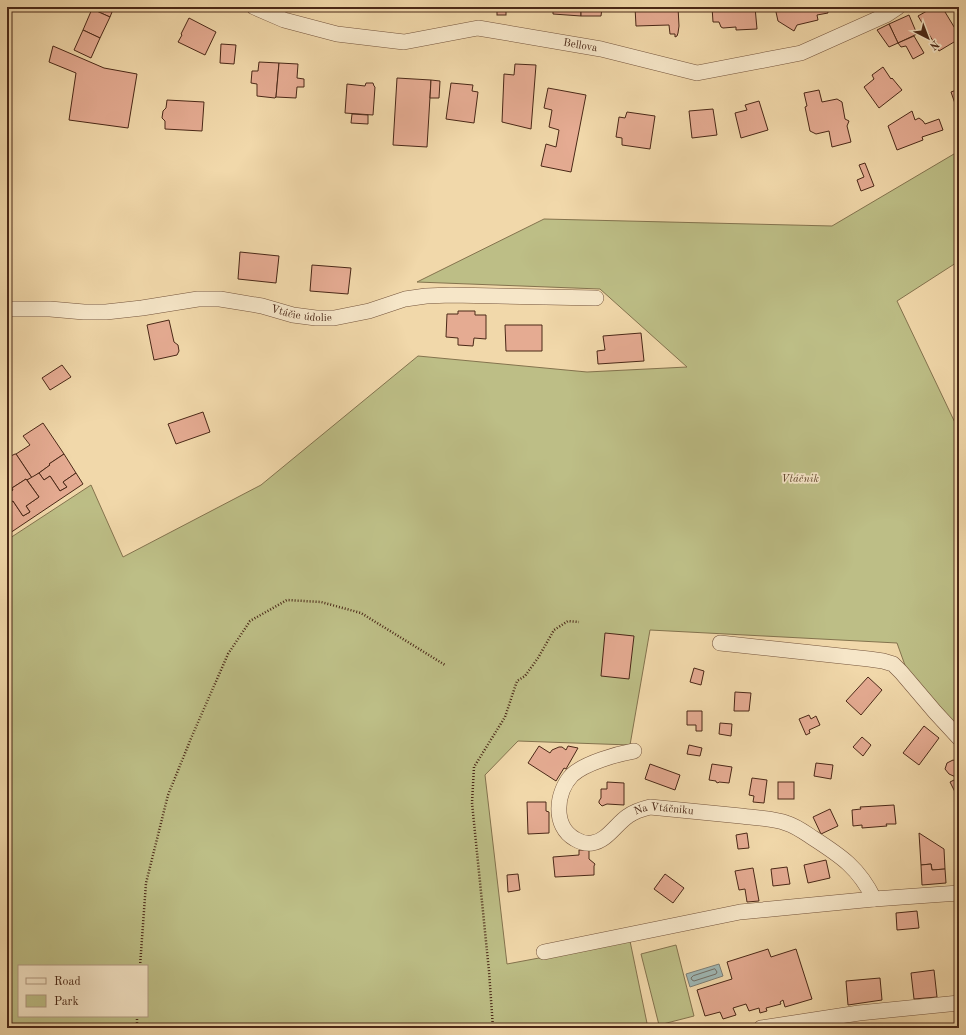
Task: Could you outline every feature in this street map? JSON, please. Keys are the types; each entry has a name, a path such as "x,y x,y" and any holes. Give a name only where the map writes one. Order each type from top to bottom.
{"street":[{"name":"Bellova","path":"254,7 284,20 337,34 404,42 478,28 601,49 697,73 801,54 886,15 898,7"},
{"name":"Vtáčie údolie","path":"7,309 50,309 106,312 198,299 220,299 262,306 293,315 330,318 358,314 405,299 426,296 452,295 596,298"},
{"path":"720,643 869,659 893,664 902,672 959,738"},
{"name":"Na Vtáčniku","path":"634,751 617,754 581,769 566,782 560,794 559,806 560,818 563,827 570,836 580,842 590,844 600,841 628,816 639,810 650,807 785,822 795,826 842,858 861,876 874,899"},
{"path":"544,952 740,912 874,899 959,893"},
{"path":"761,1028 859,1013 959,1003"}],"path":[{"path":"140,965 146,883 168,795 228,654 250,621 287,600 321,602 361,613 445,665"},
{"path":"493,1028 489,971 472,803 474,767 505,717 517,681 525,676 538,658 554,630 568,621 579,622"},
{"path":"137,1017 137,1028"}],"green space":[{"name":"Vtáčnik","path":"959,151 959,261 897,301 959,431 959,728 911,682 897,643 650,630 630,745 518,741 485,775 507,964 630,941 648,1028 7,1028 7,540 91,485 123,557 261,485 418,356 587,372 687,367 600,289 417,282 544,219 832,226"},
{"path":"676,945 694,1016 659,1025 641,954"}],"water":[{"path":"719,964 723,976 690,987 686,974"}],"building":[{"path":"93,7 114,7 110,17 92,9"},
{"path":"497,7 506,7 506,15 497,15"},
{"path":"553,7 581,7 581,16 553,14"},
{"path":"581,7 609,8 602,8 601,16 581,16"},
{"path":"635,7 678,7 679,26 677,36 675,37 675,34 670,34 669,25 636,26"},
{"path":"712,7 755,7 757,29 736,30 736,27 723,28 719,22 713,22"},
{"path":"777,7 827,7 828,13 817,15 818,20 797,25 794,31 778,21 776,12"},
{"path":"934,7 942,7 959,35 959,39 939,51 918,16"},
{"path":"92,9 110,17 100,38 83,30"},
{"path":"909,15 917,34 898,43 889,24"},
{"path":"189,18 216,32 205,55 178,42"},
{"path":"889,24 898,43 889,47 877,30"},
{"path":"83,30 100,38 91,58 74,50"},
{"path":"914,36 924,53 913,59 906,46 901,47 898,43"},
{"path":"221,44 236,45 234,64 220,63"},
{"path":"53,46 104,68 137,74 128,128 69,120 76,73 49,62"},
{"path":"259,62 279,63 275,98 257,96 257,84 251,83 252,71 258,71"},
{"path":"279,63 298,64 297,78 304,79 304,87 297,87 296,98 276,97"},
{"path":"515,64 536,65 531,129 502,122 504,74 514,75"},
{"path":"883,67 891,79 892,78 902,90 879,108 864,87 874,79 872,75"},
{"path":"397,78 431,80 427,147 393,145"},
{"path":"431,80 440,81 439,98 430,98"},
{"path":"366,83 373,83 375,87 373,115 345,113 347,84 365,86"},
{"path":"451,83 473,85 472,91 478,92 474,123 446,119"},
{"path":"548,88 586,95 571,172 541,166 546,144 556,147 559,130 549,127 552,110 544,108"},
{"path":"959,89 959,115 951,92"},
{"path":"819,90 822,102 837,99 842,102 845,119 849,121 847,126 851,142 832,147 829,131 816,134 810,131 804,93"},
{"path":"167,100 204,102 202,131 165,129 165,121 162,118"},
{"path":"759,101 768,130 741,138 735,113 747,110 745,105"},
{"path":"713,109 717,135 692,138 689,111"},
{"path":"912,111 915,120 919,118 925,124 939,119 943,130 922,137 923,140 897,150 888,126"},
{"path":"627,112 655,116 650,149 622,145 622,138 616,137 619,117 625,118"},
{"path":"352,114 368,115 368,124 351,123"},
{"path":"865,163 874,186 861,191 857,180 864,177 859,165"},
{"path":"240,252 279,256 276,283 238,279"},
{"path":"312,265 351,268 348,294 310,291"},
{"path":"458,311 475,311 475,315 486,315 486,339 474,338 473,346 458,345 458,338 446,337 447,314 458,314"},
{"path":"169,320 174,342 178,345 179,351 177,355 154,360 147,325"},
{"path":"505,325 542,325 542,351 506,351"},
{"path":"641,333 644,361 598,364 597,351 605,350 603,336"},
{"path":"62,365 71,377 50,390 42,378"},
{"path":"203,412 210,432 176,444 168,424"},
{"path":"43,423 64,454 32,478 16,454 30,445 23,436"},
{"path":"7,450 11,456 16,454 32,478 26,479 12,488 13,490 7,494"},
{"path":"64,454 76,473 63,482 67,487 60,491 50,476 44,480 39,473"},
{"path":"39,473 44,480 50,476 60,491 67,487 63,482 76,473 83,484 7,535 7,504 13,501 23,516 30,512 26,506 39,497 27,480"},
{"path":"26,479 39,497 26,506 30,512 23,516 13,501 7,504 7,494 13,490 12,488"},
{"path":"605,633 634,636 629,679 601,676"},
{"path":"694,668 704,671 701,685 690,682"},
{"path":"868,677 882,690 861,715 846,701"},
{"path":"735,692 751,693 749,711 734,711"},
{"path":"687,711 702,711 702,731 696,731 696,725 687,725"},
{"path":"809,715 811,719 816,716 820,725 809,730 810,733 806,735 799,719"},
{"path":"720,723 732,724 731,736 719,734"},
{"path":"924,726 939,738 919,765 903,753"},
{"path":"862,737 871,745 863,756 853,747"},
{"path":"689,745 702,748 700,756 687,754"},
{"path":"539,746 550,753 552,750 559,747 566,750 568,746 578,748 566,769 564,768 556,781 528,763"},
{"path":"953,760 959,762 959,789 955,792 950,782 958,778 949,774 945,769 947,763"},
{"path":"816,763 833,765 831,779 814,776"},
{"path":"650,764 680,775 675,790 645,779"},
{"path":"712,764 732,767 729,783 718,783 716,781 709,780"},
{"path":"752,778 767,780 764,803 753,802 754,796 749,795"},
{"path":"607,782 624,783 624,805 607,804 602,806 599,803 601,798 601,789 607,789"},
{"path":"778,782 794,782 794,799 778,799"},
{"path":"527,802 546,802 546,811 549,812 549,833 528,834"},
{"path":"894,805 896,824 862,828 862,825 853,826 852,810 861,809 860,807"},
{"path":"830,809 838,826 821,834 813,817"},
{"path":"747,833 749,848 738,849 736,835"},
{"path":"919,833 944,849 945,869 932,870 931,864 921,865"},
{"path":"579,850 589,850 589,859 595,864 594,875 555,877 553,857 579,855"},
{"path":"826,860 830,878 808,883 804,865"},
{"path":"931,864 932,870 945,869 946,883 922,885 921,865"},
{"path":"787,867 790,884 773,886 771,869"},
{"path":"753,868 759,901 747,902 745,889 739,890 735,871"},
{"path":"518,874 520,890 508,892 507,875"},
{"path":"665,874 684,888 673,903 654,889"},
{"path":"917,911 919,928 897,930 896,913"},
{"path":"768,949 771,957 796,949 812,999 785,1007 783,1000 780,1002 781,1004 766,1008 767,1011 760,1013 759,1008 749,1011 746,1004 733,1008 736,1015 723,1019 720,1012 705,1016 697,990 732,979 727,962"},
{"path":"934,970 937,997 914,999 911,973"},
{"path":"880,978 882,1000 848,1005 846,981"}]}
